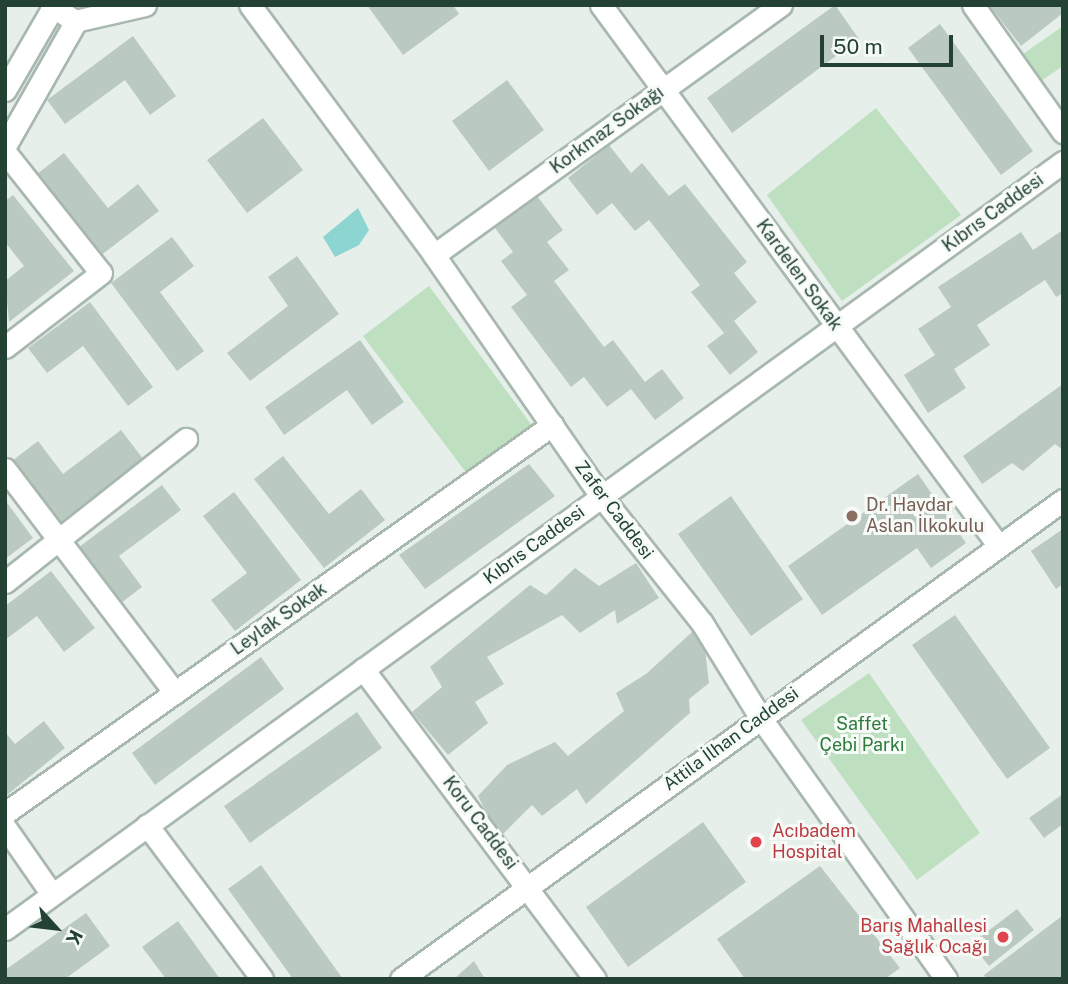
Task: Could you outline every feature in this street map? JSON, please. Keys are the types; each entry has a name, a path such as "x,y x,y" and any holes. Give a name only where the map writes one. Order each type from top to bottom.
{"street":[{"path":"5,90 52,7 89,14 145,5"},
{"path":"250,5 281,41"},
{"path":"267,5 281,41"},
{"name":"Kardelen Sokak","path":"601,5 998,545"},
{"name":"Korkmaz Sokağı","path":"434,255 781,5"},
{"path":"973,5 1063,132"},
{"path":"5,146 89,14"},
{"name":"Zafer Caddesi","path":"281,41 601,496 702,623 760,717 937,975"},
{"path":"5,152 101,273 5,347"},
{"name":"Kıbrıs Caddesi","path":"5,929 51,893 1063,162"},
{"name":"Leylak Sokak","path":"5,813 552,425"},
{"path":"5,582 186,439"},
{"path":"5,469 175,693"},
{"name":"Attila İlhan Caddesi","path":"401,979 1063,500"},
{"name":"Koru Caddesi","path":"363,668 595,979"},
{"path":"147,825 262,979"},
{"path":"5,827 51,893"}],"green space":[{"path":"1063,26 1063,66 1041,81 1023,54"},
{"path":"876,108 961,215 842,301 767,195"},
{"path":"429,286 533,427 468,475 363,336"},
{"name":"Saffet Çebi Parkı","path":"869,673 980,833 917,880 801,720"}],"water":[{"path":"358,208 369,230 359,245 335,257 323,237"}],"building":[{"path":"367,5 453,5 459,14 403,55"},
{"path":"835,5 859,39 732,133 707,98"},
{"path":"989,5 1063,5 1063,13 1021,46"},
{"path":"940,24 1033,151 1001,175 908,48"},
{"path":"133,36 176,96 150,115 125,80 65,124 47,100"},
{"path":"507,80 544,130 489,171 452,121"},
{"path":"263,118 303,170 247,213 207,160"},
{"path":"609,145 631,173 642,163 669,196 685,184 747,262 734,273 757,302 734,321 758,352 730,375 707,346 724,333 691,292 700,285 649,220 635,231 612,203 597,215 568,178"},
{"path":"64,153 108,208 138,184 159,211 100,256 37,174"},
{"path":"534,192 563,230 547,242 569,270 554,281 604,347 613,340 645,382 662,369 684,398 655,420 631,389 607,407 584,377 571,387 511,307 527,295 501,261 513,252 492,224"},
{"path":"13,195 74,271 9,322 5,281 24,266 5,242 5,201"},
{"path":"1063,230 1063,293 1056,297 1045,280 977,325 990,345 954,369 966,388 928,413 904,375 935,355 918,329 951,307 938,287 1021,232 1033,250"},
{"path":"172,237 194,266 160,292 204,351 177,371 111,283"},
{"path":"297,256 339,314 250,381 227,353 288,306 268,277"},
{"path":"90,302 153,387 128,406 83,346 47,373 28,348"},
{"path":"360,340 404,402 372,425 347,390 284,435 265,407"},
{"path":"1063,384 1063,450 1055,444 1023,471 1012,463 982,484 963,456"},
{"path":"121,430 144,460 60,524 12,461 38,441 63,474"},
{"path":"283,456 329,514 361,489 385,520 324,568 254,479"},
{"path":"529,464 555,496 425,589 399,555"},
{"name":"Dr. Haydar Aslan İlkokulu","path":"918,474 966,543 931,568 917,548 822,615 788,566"},
{"path":"162,485 181,510 119,556 142,587 121,603 79,547"},
{"path":"234,492 301,580 235,631 211,600 247,573 203,516"},
{"path":"731,496 803,599 751,636 678,534"},
{"path":"5,500 33,538 5,559"},
{"path":"1063,529 1063,584 1056,589 1031,551"},
{"path":"636,563 659,598 617,624 615,610 580,633 562,615 487,657 504,684 475,702 488,723 448,755 412,712 442,687 430,667 530,585 546,595 575,568 599,586"},
{"path":"51,571 95,628 64,652 37,616 5,640 5,606"},
{"path":"955,615 1050,748 1007,779 912,645"},
{"path":"702,623 709,683 689,699 690,713 586,804 577,789 542,816 532,805 499,838 478,796 507,765 555,742 568,756 624,711 616,693 646,674"},
{"path":"261,657 284,689 155,785 132,753"},
{"path":"357,712 382,748 250,843 224,806"},
{"path":"44,721 65,748 7,795 5,732 15,744"},
{"path":"1063,794 1063,824 1044,838 1029,818"},
{"path":"703,822 746,882 628,967 586,907"},
{"path":"261,865 343,979 293,979 228,889"},
{"path":"820,866 900,968 885,979 745,979 717,939"},
{"name":"Barış Mahallesi Sağlık Ocağı","path":"1017,909 1034,930 989,966 971,944"},
{"path":"86,913 110,946 65,979 5,979 5,970"},
{"path":"1062,916 1063,979 986,979 984,975"},
{"path":"178,921 220,979 166,979 142,947"},
{"path":"474,961 485,979 454,979"}],"place":[{"name":"Dr. Haydar Aslan İlkokulu","path":"852,516"},
{"name":"Acıbadem Hospital","path":"756,842"},
{"name":"Barış Mahallesi Sağlık Ocağı","path":"1003,937"}]}
